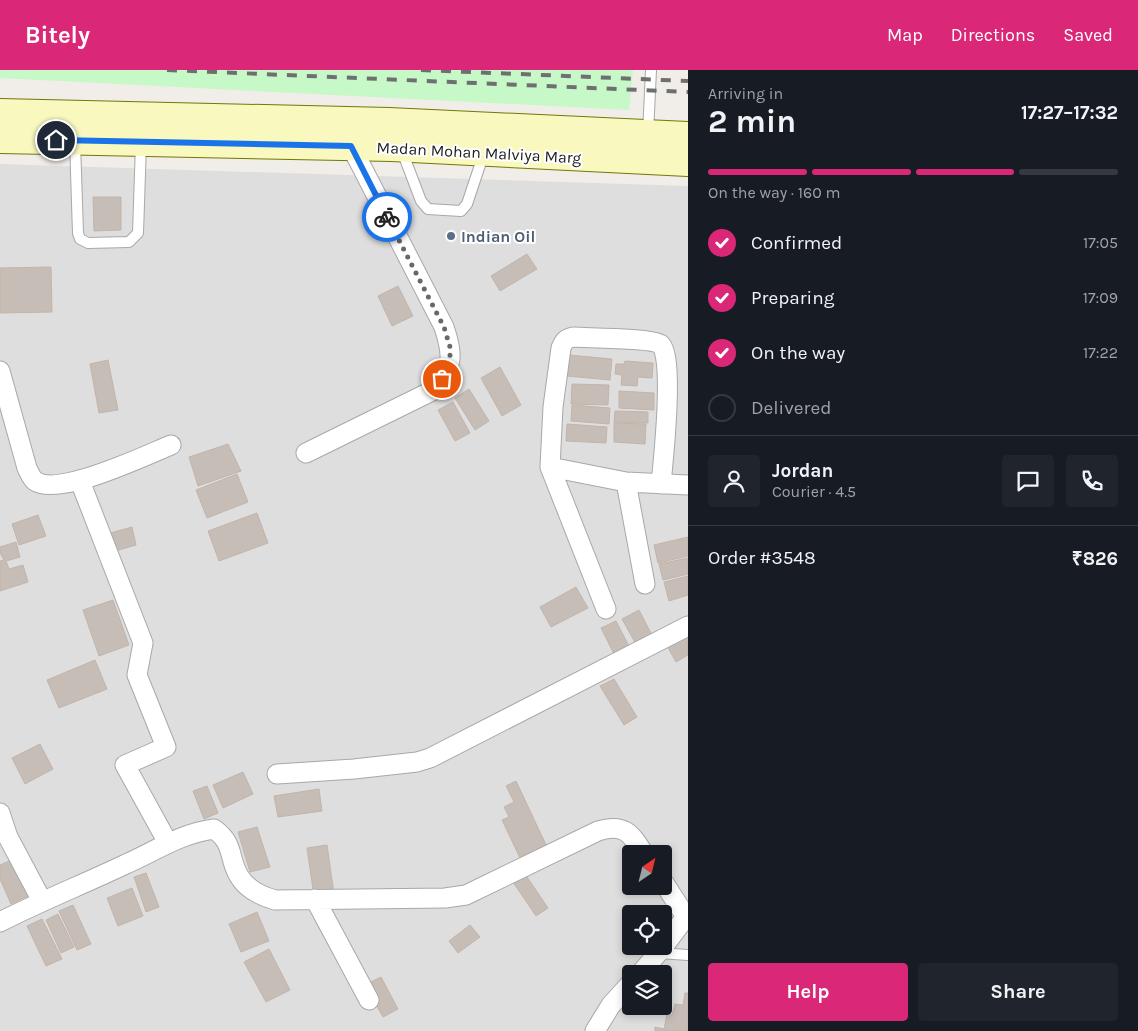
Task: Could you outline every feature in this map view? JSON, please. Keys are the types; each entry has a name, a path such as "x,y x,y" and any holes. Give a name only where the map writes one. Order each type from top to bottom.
{"main road":[{"name":"Madan Mohan Malviya Marg","path":"0,113 389,122 688,136"},
{"name":"Madan Mohan Malviya Marg","path":"0,139 351,146 688,162"}],"street":[{"path":"306,453 432,391 442,379 450,364 450,347 444,327 351,146"},
{"path":"606,609 550,467 553,407 560,348 564,341 573,337 632,340 659,343 664,348 669,375 661,484"},
{"path":"0,371 27,468 34,480 44,484 80,481 170,445"},
{"path":"550,467 626,482 688,485"},
{"path":"80,481 143,643 137,675 166,747 125,765 168,843"},
{"path":"626,482 645,584"},
{"path":"277,774 354,769 417,762 430,758 688,626"},
{"path":"0,813 8,837 42,901"},
{"path":"0,922 168,843 214,828 228,841 239,876 249,888 261,896 275,900 445,898 466,895 598,831 608,828 621,828 632,834 639,845"},
{"path":"672,894 687,916 672,935"},
{"path":"315,900 369,1000"},
{"path":"648,965 656,955"},
{"path":"594,1031 611,1005 622,993"}],"lane":[{"path":"648,134 651,70"},
{"path":"75,140 78,232 80,239 88,243 129,242 138,233 141,142"},
{"path":"401,148 424,205 428,209 461,211 467,204 485,152"},
{"path":"672,951 688,955"}],"shaded area":[{"path":"0,164 688,186 688,1031 0,1031"}],"green space":[{"path":"0,70 633,70 629,110 0,78"}],"building":[{"path":"93,197 121,197 121,230 94,231"},
{"path":"527,254 537,269 500,291 491,276"},
{"path":"51,267 52,312 0,313 0,268"},
{"path":"398,286 413,316 392,326 378,296"},
{"path":"569,355 612,359 610,380 567,376"},
{"path":"108,360 118,410 99,413 90,364"},
{"path":"625,361 653,363 652,378 638,377 637,386 621,385 622,375 615,374 616,364 624,364"},
{"path":"500,367 521,405 502,416 481,378"},
{"path":"572,384 609,385 608,405 571,404"},
{"path":"469,389 489,421 475,430 455,398"},
{"path":"619,391 654,393 654,410 619,408"},
{"path":"453,402 470,433 455,441 438,410"},
{"path":"572,405 610,408 609,424 571,421"},
{"path":"615,411 648,412 648,423 614,422"},
{"path":"614,423 646,424 645,444 614,442"},
{"path":"567,424 607,427 606,443 566,441"},
{"path":"228,444 241,471 198,486 189,457"},
{"path":"237,474 248,502 207,518 196,490"},
{"path":"257,513 268,543 219,561 208,531"},
{"path":"38,515 46,536 19,545 12,524"},
{"path":"132,527 136,545 112,552 107,534"},
{"path":"688,537 688,556 658,563 654,545"},
{"path":"16,542 20,557 6,561 9,569 23,565 28,582 0,591 0,561 4,560 0,553 0,547"},
{"path":"688,558 688,574 663,580 659,564"},
{"path":"688,576 688,595 669,601 664,582"},
{"path":"576,587 588,608 551,627 540,607"},
{"path":"113,600 129,645 99,656 83,610"},
{"path":"639,610 653,637 637,646 622,619"},
{"path":"616,621 631,650 616,658 601,628"},
{"path":"688,633 688,655 676,662 667,646"},
{"path":"95,660 107,689 59,708 47,680"},
{"path":"614,679 637,717 624,725 600,686"},
{"path":"40,744 53,769 25,784 12,758"},
{"path":"243,772 253,794 223,808 213,785"},
{"path":"516,781 547,847 521,860 502,820 509,817 504,807 514,802 506,786"},
{"path":"207,786 218,813 204,819 193,791"},
{"path":"319,789 322,811 278,817 274,796"},
{"path":"257,827 270,867 250,872 238,832"},
{"path":"327,845 334,894 314,896 307,848"},
{"path":"14,859 30,895 11,904 0,879 0,865"},
{"path":"146,873 159,907 146,912 134,877"},
{"path":"525,874 548,908 536,916 513,882"},
{"path":"132,888 143,916 118,926 107,898"},
{"path":"73,905 91,944 77,950 59,911"},
{"path":"257,912 269,941 241,952 229,924"},
{"path":"58,914 74,947 61,953 46,920"},
{"path":"42,919 62,959 46,966 27,926"},
{"path":"470,925 480,937 458,953 449,941"},
{"path":"269,949 290,990 266,1002 244,962"},
{"path":"381,977 398,1009 383,1017 365,985"},
{"path":"685,993 688,993 688,1031 655,1031 655,1027 664,1029 667,1015 672,1015 675,1004 683,1005"}],"railway":[{"path":"167,70 688,92"},
{"path":"421,70 688,81"}],"way so far":[{"path":"387,217 444,327 450,347 450,364 442,379"}],"place":[{"name":"Indian Oil","path":"451,236"}],"route":[{"path":"56,140 351,146 387,217"}]}
